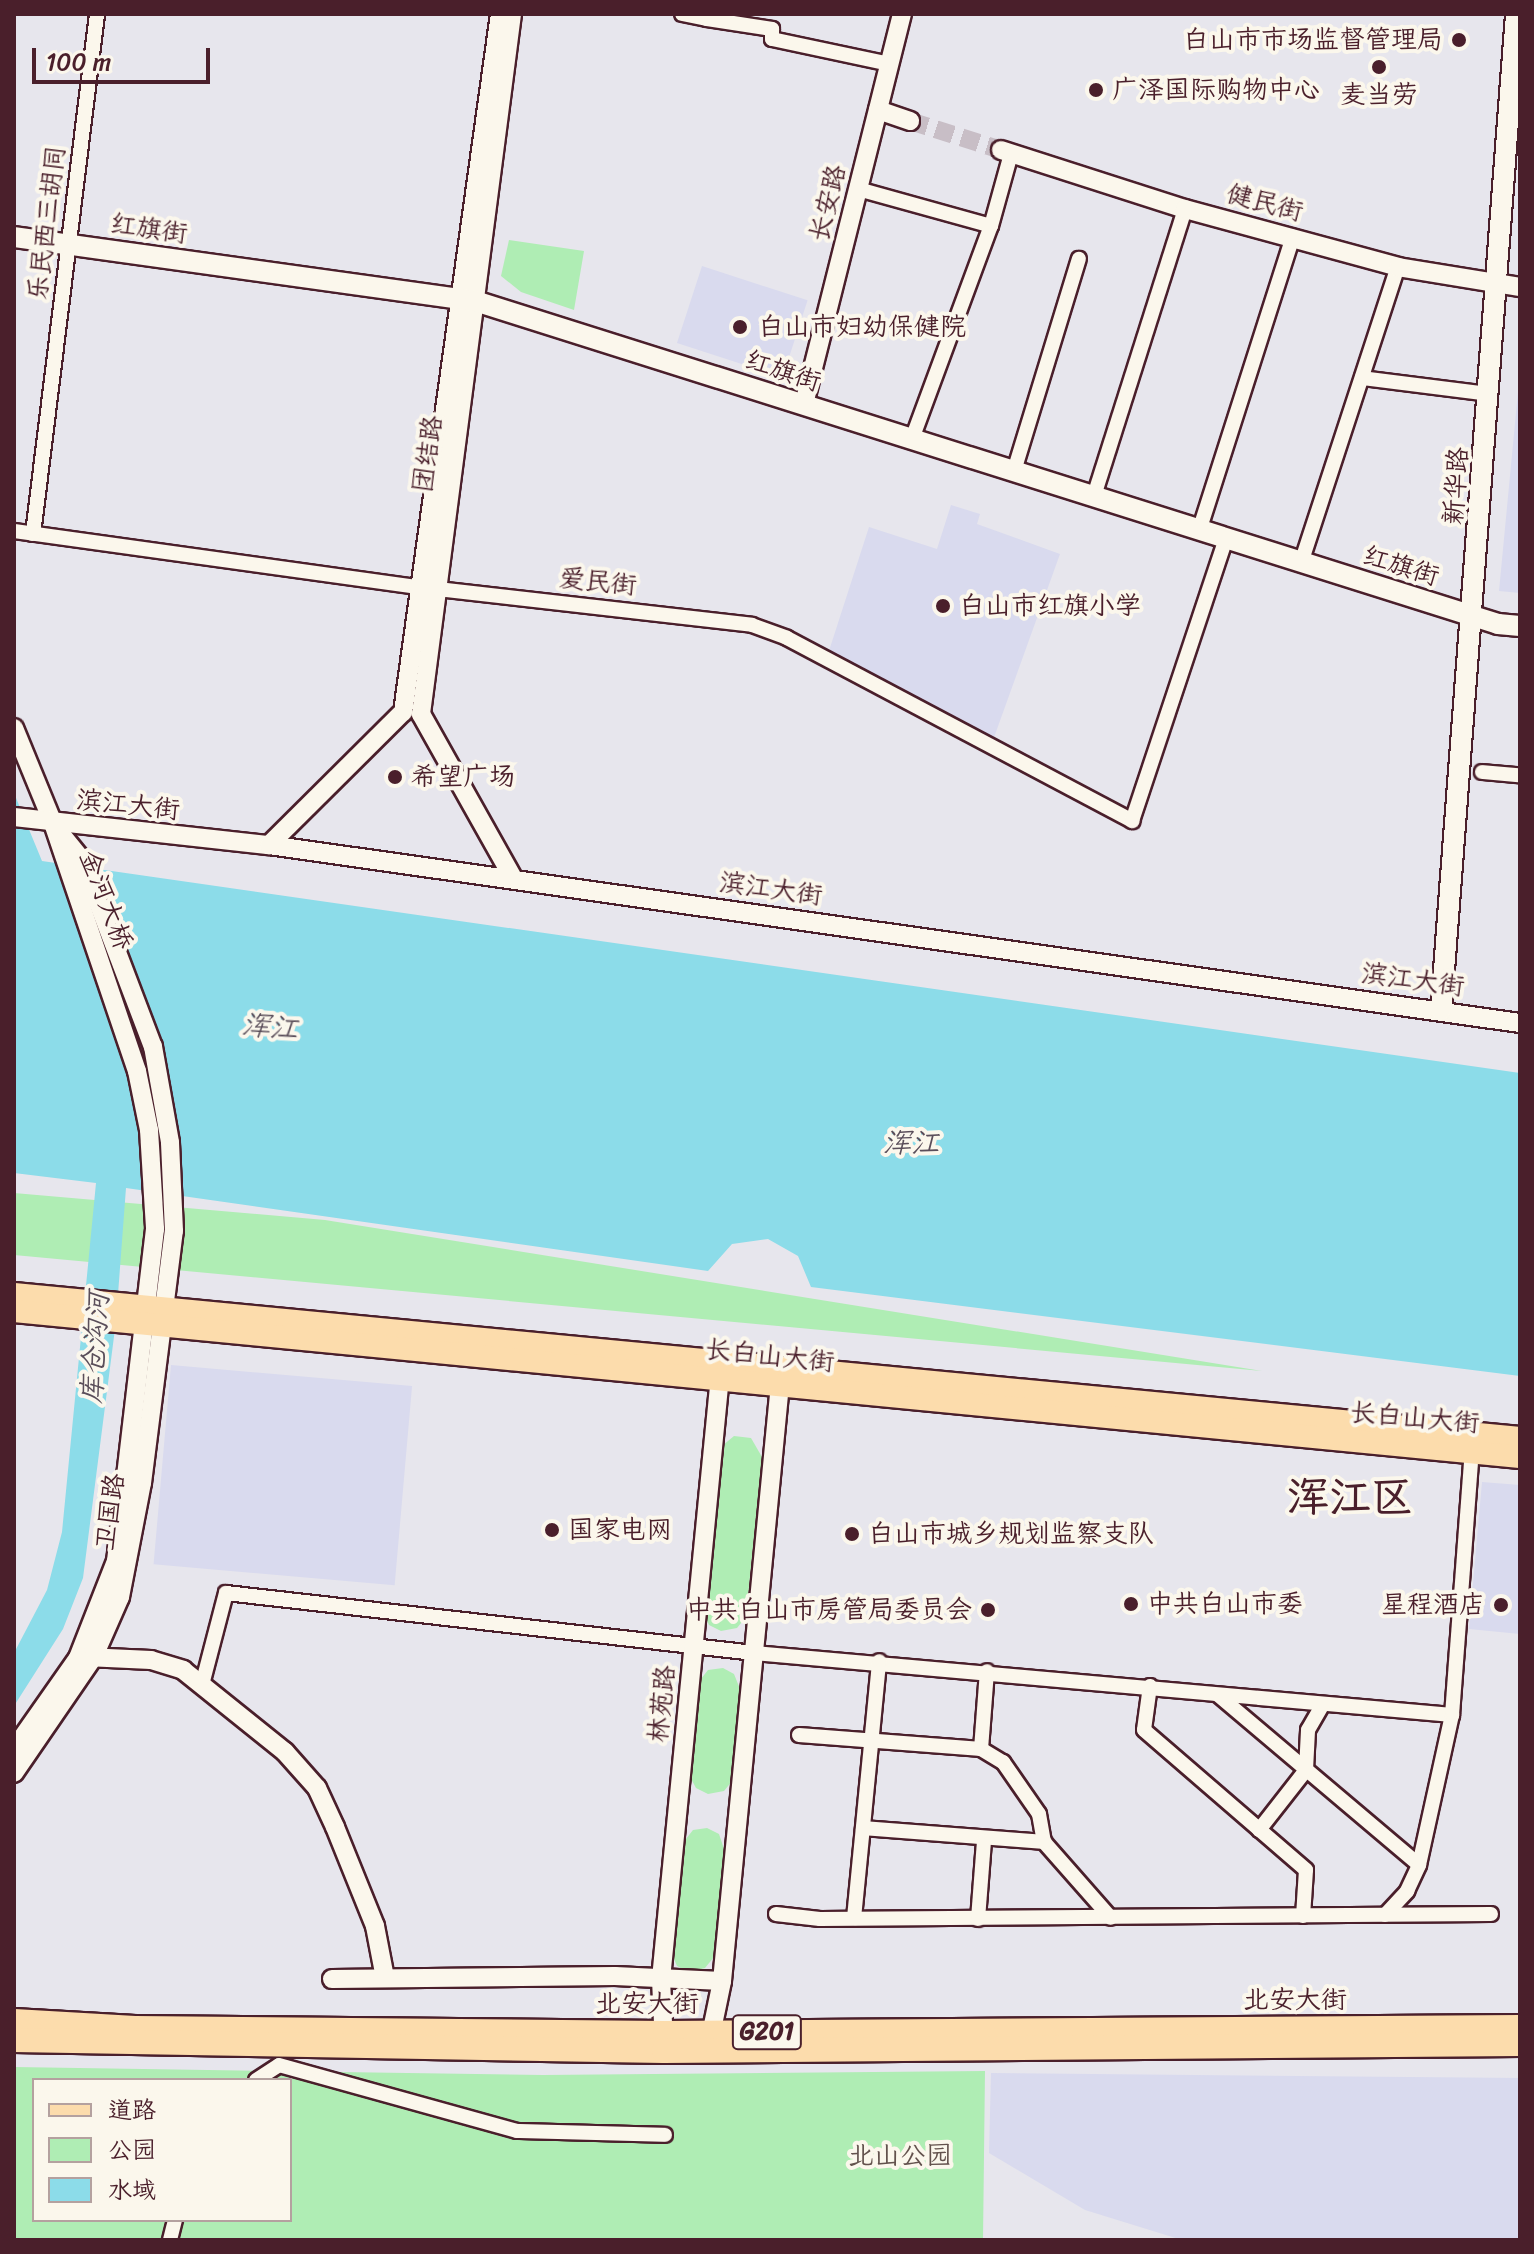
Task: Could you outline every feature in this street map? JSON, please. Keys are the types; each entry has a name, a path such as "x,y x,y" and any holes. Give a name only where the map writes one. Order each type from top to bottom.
{"highway":[{"name":"北安大街","path":"14,2021 135,2028 665,2042"},
{"name":"北安大街","path":"710,2042 1520,2027"},
{"name":"北安大街","path":"14,2040 1520,2044"}],"main road":[{"name":"新华路","path":"1441,1010 1516,14"},
{"name":"红旗街","path":"14,237 467,299 1301,563 1473,616 1520,626"},
{"path":"1473,616 1520,614"},
{"name":"长白山大街","path":"14,1294 84,1309"},
{"name":"长白山大街","path":"14,1311 84,1309 153,1315 1473,1443 1520,1457"},
{"name":"长白山大街","path":"1473,1443 1520,1438"}],"street":[{"name":"乐民西三胡同","path":"33,534 97,14"},
{"name":"团结路","path":"412,713 467,299 500,14"},
{"name":"团结路","path":"467,299 512,14"},
{"path":"682,14 772,29 772,39 890,64"},
{"name":"长安路","path":"804,404 902,14"},
{"path":"878,110 910,121"},
{"path":"912,439 991,226 1006,152"},
{"name":"健民街","path":"1006,152 1185,209 1398,267 1497,286 1520,287"},
{"path":"858,189 991,226"},
{"path":"1094,496 1185,209"},
{"path":"1199,531 1293,237"},
{"path":"1014,471 1079,259"},
{"path":"1301,563 1398,267"},
{"path":"1362,378 1489,394"},
{"name":"爱民街","path":"14,531 428,588 752,625 787,638 1132,821 1226,539"},
{"path":"269,845 412,713 514,880"},
{"path":"14,728 53,823"},
{"path":"1482,772 1520,775"},
{"name":"滨江大街","path":"23,818 269,845 1520,1023"},
{"name":"金河大桥","path":"53,823 59,852 137,1071 149,1130 155,1229"},
{"name":"金河大桥","path":"53,823 82,860 153,1047 170,1142 174,1231"},
{"name":"卫国路","path":"153,1315 155,1229"},
{"name":"卫国路","path":"14,1773 86,1657 118,1549 153,1315 174,1231"},
{"name":"林苑路","path":"665,2042 661,1979 720,1371"},
{"path":"710,2042 722,1981 780,1378"},
{"path":"1385,1915 1407,1891 1419,1865 1452,1715 1473,1443"},
{"path":"203,1681 226,1593 754,1653 879,1661 1452,1715"},
{"path":"86,1657 151,1660 203,1681 285,1752 317,1788 375,1926 385,1978"},
{"name":"卫国路","path":"14,1749 86,1657"},
{"path":"854,1918 879,1661"},
{"path":"981,1749 987,1671"},
{"path":"1150,1686 1144,1730 1306,1870 1303,1916"},
{"path":"1218,1695 1419,1865"},
{"path":"1259,1830 1306,1770 1308,1730 1323,1704"},
{"path":"799,1735 981,1749 1003,1762 1021,1782 1039,1814 1044,1842 1111,1918"},
{"path":"863,1828 984,1841 1044,1842"},
{"path":"978,1919 984,1841"},
{"path":"776,1914 978,1919 1491,1914"},
{"path":"332,1979 722,1981"},
{"path":"259,2078 279,2065 517,2131 665,2135"}],"shaded area":[{"name":"白山市妇幼保健院","path":"702,266 808,300 783,377 677,343"},
{"path":"1520,371 1520,593 1499,591"},
{"name":"白山市红旗小学","path":"951,505 980,514 977,524 1060,554 992,743 827,657 869,527 937,549"},
{"path":"171,1365 412,1386 395,1585 154,1564"},
{"name":"星程酒店","path":"1482,1482 1520,1485 1520,1634 1469,1629"},
{"path":"991,2073 1520,2078 1520,2240 1182,2240 1085,2210 989,2153"}],"green space":[{"path":"509,240 584,251 574,310 521,292 501,276"},
{"path":"14,1193 325,1220 1262,1371 14,1255"},
{"path":"734,1436 751,1438 762,1457 746,1617 737,1628 721,1631 709,1625 703,1612 722,1446"},
{"path":"723,1668 734,1674 740,1689 733,1780 724,1791 708,1794 696,1788 689,1775 697,1684 708,1670"},
{"path":"707,1828 719,1834 724,1849 714,1957 705,1968 689,1972 677,1966 671,1952 682,1844 693,1830"},
{"name":"北山公园","path":"14,2067 543,2075 985,2071 983,2240 14,2240"}],"water":[{"name":"浑江","path":"14,793 42,861 1520,1073 1520,1376 811,1287 798,1256 768,1239 732,1244 708,1271 126,1188 116,1321 83,1578 63,1629 14,1706 14,1653 47,1590 62,1532 96,1183 14,1173"}],"tunnel":[{"path":"910,121 1001,150"}],"place":[{"name":"白山市市场监督管理局","path":"1459,40"},
{"name":"麦当劳","path":"1379,67"},
{"name":"广泽国际购物中心","path":"1096,90"},
{"name":"白山市妇幼保健院","path":"740,327"},
{"name":"白山市红旗小学","path":"943,606"},
{"name":"希望广场","path":"395,777"},
{"name":"国家电网","path":"552,1530"},
{"name":"白山市城乡规划监察支队","path":"852,1534"},
{"name":"中共白山市委","path":"1131,1604"},
{"name":"星程酒店","path":"1501,1605"},
{"name":"中共白山市房管局委员会","path":"988,1610"}],"district":[{"name":"浑江区","path":"1350,1497"}],"water label":[{"name":"库仓沟河","path":"95,1348"}]}
